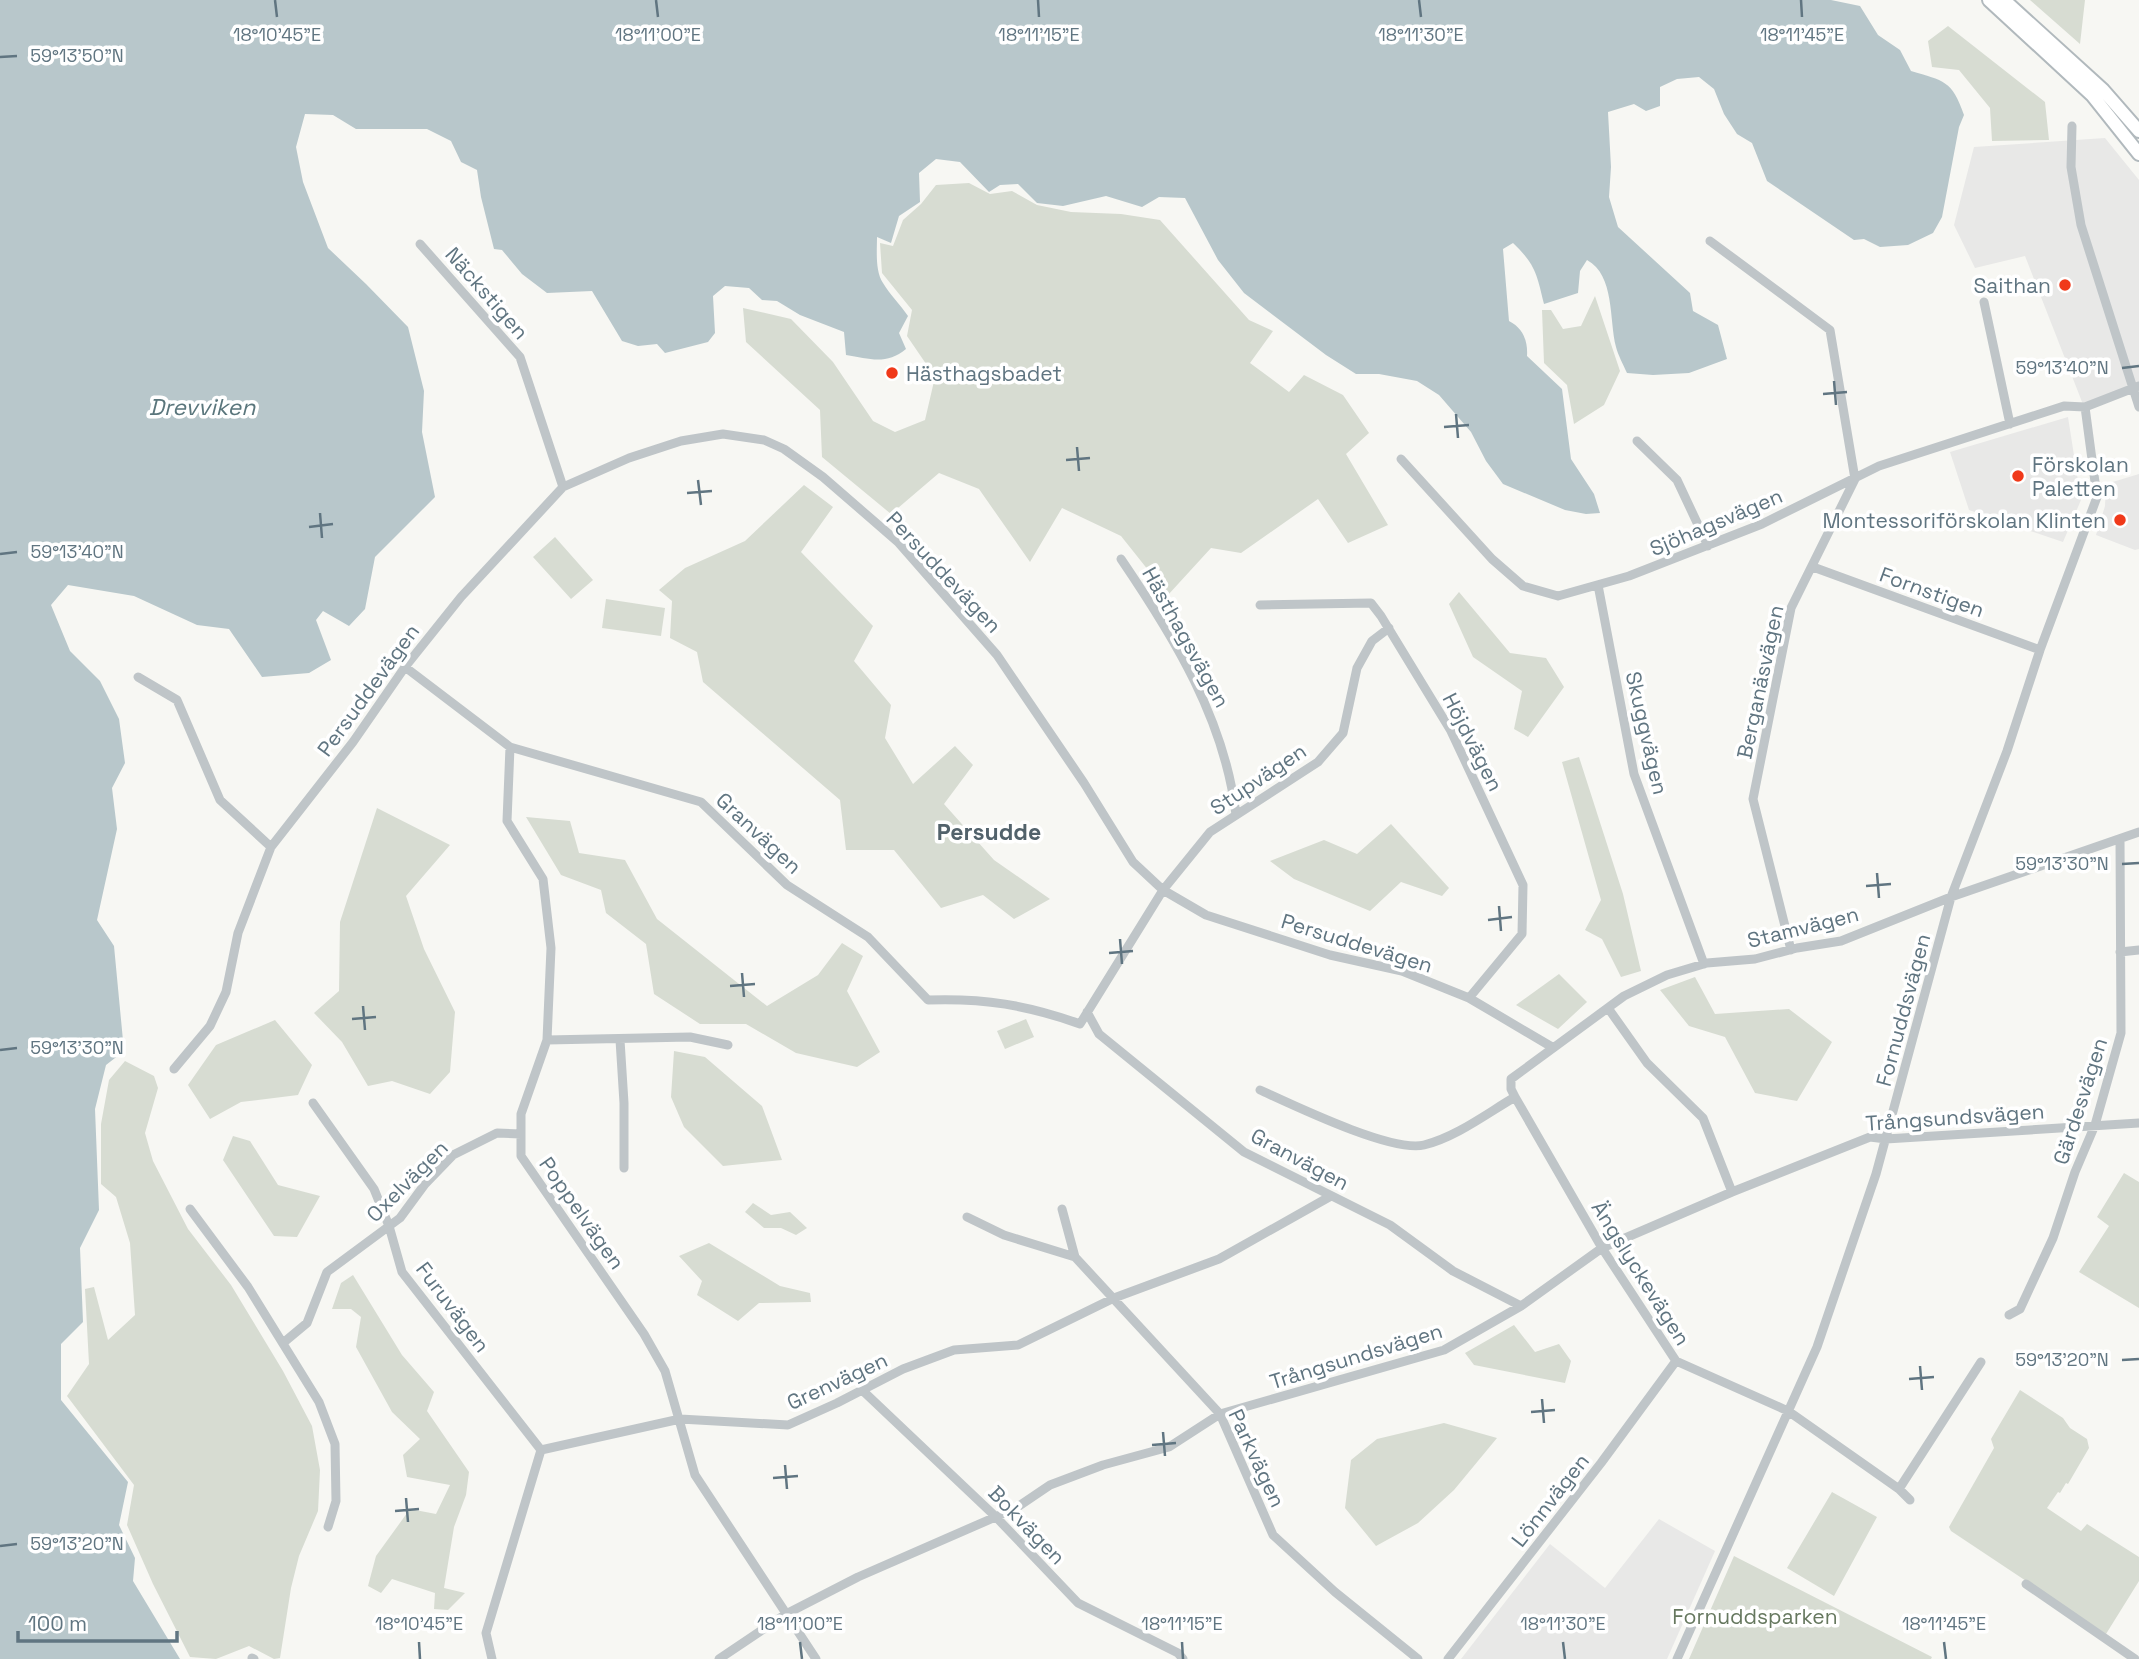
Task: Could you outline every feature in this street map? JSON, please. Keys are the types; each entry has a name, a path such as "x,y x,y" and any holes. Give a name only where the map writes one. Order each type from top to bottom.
{"main road":[{"path":"1989,0 2092,95 2139,154"},
{"path":"2004,0 2104,90 2139,131"}],"street":[{"path":"2073,126 2070,167 2081,225 2136,387 2139,407"},
{"path":"1710,241 1830,330 1855,479"},
{"name":"Näckstigen","path":"420,244 520,357 563,487"},
{"path":"1984,302 2010,424"},
{"path":"2085,407 2136,387"},
{"name":"Sjöhagsvägen","path":"1401,459 1492,559 1523,586 1558,596 1629,576 1708,546 1762,524 1879,466 2064,406 2085,407"},
{"name":"Fornuddsvägen","path":"1677,1659 1817,1347 1876,1174 1951,897 2007,751 2040,650 2097,497 2085,407"},
{"name":"Persuddevägen","path":"174,1069 210,1026 226,992 238,933 271,846 353,743 405,667 461,597 563,487 629,458 681,441 723,434 764,440 784,449 823,477 898,542 997,655 1084,783 1133,862 1163,890 1206,915 1330,955 1402,971 1469,998 1552,1047"},
{"path":"1637,441 1677,480 1708,546"},
{"name":"Berganäsvägen","path":"1791,950 1753,799 1791,608 1855,479"},
{"name":"Hästhagsvägen","path":"1121,559 1157,611 1211,714 1233,788 1236,815"},
{"name":"Fornstigen","path":"1813,567 2040,650"},
{"name":"Skuggvägen","path":"1598,585 1634,774 1704,964"},
{"name":"Höjdvägen","path":"1260,605 1371,603 1451,731 1523,885 1522,934 1469,998"},
{"name":"Stupvägen","path":"1080,1024 1163,890 1210,832 1318,762 1343,733 1357,668 1372,641 1388,628"},
{"name":"Granvägen","path":"405,667 510,747 701,802 787,885 868,937 928,1000 970,998 1040,1009 1080,1024"},
{"path":"138,677 177,700 220,800 271,846"},
{"name":"Poppelvägen","path":"510,747 507,821 543,879 551,948 547,1040 521,1114 521,1156 644,1334 665,1371 695,1475 816,1659"},
{"name":"Stamvägen","path":"1515,1097 1511,1089 1511,1079 1624,996 1667,975 1704,964 1755,959 1842,941 1951,897 2139,832"},
{"name":"Gärdesvägen","path":"2009,1315 2020,1309 2053,1238 2075,1172 2095,1125 2121,1033 2120,839"},
{"path":"2120,951 2139,950"},
{"path":"1608,1008 1647,1063 1703,1118 1731,1192"},
{"name":"Granvägen","path":"1087,1012 1099,1034 1244,1152 1390,1226 1453,1270 1521,1306"},
{"path":"547,1040 690,1037 728,1045"},
{"path":"620,1040 624,1168"},
{"path":"1260,1090 1333,1122 1400,1146 1422,1146 1447,1137 1515,1097"},
{"name":"Ängslyckevägen","path":"1515,1097 1602,1248 1676,1361 1788,1411"},
{"name":"Furuvägen","path":"313,1103 374,1189 389,1226 402,1272 541,1450"},
{"name":"Trångsundsvägen","path":"719,1659 786,1614 858,1577 1017,1508 1050,1485 1103,1465 1169,1447 1220,1414 1444,1350 1521,1306 1602,1248 1731,1192 1870,1137 1886,1139 2139,1124"},
{"name":"Oxelvägen","path":"283,1343 307,1323 327,1272 400,1218 425,1184 453,1154 497,1133 521,1134"},
{"name":"Grenvägen","path":"541,1450 680,1419 788,1425 903,1369 954,1350 1018,1345 1114,1297 1219,1259 1331,1196"},
{"path":"190,1209 248,1286 319,1402 335,1444 336,1501 328,1527"},
{"name":"Parkvägen","path":"1062,1209 1075,1257"},
{"name":"Parkvägen","path":"967,1217 1004,1235 1075,1257 1220,1414 1273,1535 1335,1592 1418,1659"},
{"name":"Lönnvägen","path":"1448,1659 1601,1463 1676,1361"},
{"path":"1899,1489 1982,1362"},
{"name":"Bokvägen","path":"862,1390 996,1517 1078,1603 1178,1653 1184,1659"},
{"path":"1788,1411 1899,1489 1910,1500"},
{"path":"492,1659 486,1633 541,1450"},
{"path":"2026,1584 2135,1659"}],"shaded area":[{"path":"2105,138 2139,180 2139,396 2135,386 2084,407 2025,256 1975,268 1954,225 1974,147"},
{"name":"Förskolan Paletten","path":"2068,417 2081,500 2063,542 1969,510 1950,452"},
{"name":"Montessoriförskolan Klinten","path":"2139,474 2139,549 2135,550 2096,535 2105,506 2106,484"},
{"path":"1659,1519 1715,1551 1667,1659 1461,1659 1550,1544 1605,1588"}],"green space":[{"path":"2030,0 2085,0 2080,44"},
{"path":"1948,26 2045,102 2049,140 1992,141 1990,108 1959,70 1932,67 1928,41"},
{"path":"969,183 990,194 1012,191 1037,205 1071,212 1121,214 1160,220 1249,320 1273,331 1250,363 1289,392 1304,375 1343,395 1369,433 1346,454 1388,525 1348,543 1318,499 1241,553 1211,548 1168,595 1121,536 1062,508 1030,562 979,489 939,473 891,514 822,457 820,410 746,342 743,308 791,319 833,362 873,421 895,432 925,420 935,377 907,336 912,310 882,273 880,243 893,246 903,220 921,204 936,185"},
{"path":"1595,296 1620,371 1604,405 1574,424 1567,385 1544,363 1542,310 1551,310 1563,329 1581,326"},
{"path":"804,485 833,507 801,552 873,626 854,661 891,705 885,738 913,784 955,746 973,765 944,804 994,860 1050,899 1014,919 983,895 941,908 894,850 846,850 840,800 703,682 697,652 670,638 672,601 659,590 685,568 745,541"},
{"path":"555,537 593,580 571,599 533,557"},
{"path":"1459,592 1510,653 1546,658 1564,687 1528,737 1514,729 1522,691 1473,657 1449,604"},
{"path":"606,599 665,608 661,636 602,628"},
{"path":"1579,757 1623,894 1641,971 1621,977 1602,939 1585,930 1601,900 1562,762"},
{"path":"377,808 450,845 406,896 424,949 455,1012 450,1072 430,1094 392,1081 368,1086 342,1042 314,1013 339,991 340,922"},
{"path":"526,817 570,821 579,853 625,860 657,919 767,1006 818,975 842,943 863,956 847,991 880,1052 857,1067 796,1053 746,1024 700,1024 654,994 646,944 606,913 601,890 561,875"},
{"path":"1391,824 1449,888 1442,896 1401,882 1370,911 1294,879 1270,861 1324,840 1357,854"},
{"path":"1559,974 1587,1002 1558,1029 1516,1005"},
{"path":"1695,977 1715,1014 1789,1009 1832,1042 1797,1101 1755,1093 1725,1037 1689,1026 1660,990"},
{"path":"1026,1019 1034,1037 1005,1049 997,1031"},
{"path":"275,1020 312,1065 298,1095 241,1102 210,1119 188,1085 216,1045"},
{"path":"674,1051 705,1057 762,1106 782,1160 723,1166 684,1127 671,1097"},
{"path":"125,1061 154,1076 158,1088 145,1133 153,1161 188,1229 231,1285 283,1371 312,1426 320,1470 318,1511 299,1556 280,1658 274,1659 249,1646 216,1659 190,1657 127,1525 134,1485 67,1396 89,1364 85,1289 94,1287 108,1340 135,1315 130,1243 116,1197 101,1184 101,1124 109,1080"},
{"path":"233,1136 250,1141 278,1185 320,1196 297,1237 274,1236 223,1160"},
{"path":"2124,1173 2139,1182 2139,1308 2079,1272 2109,1226 2097,1217"},
{"path":"753,1203 771,1215 790,1212 807,1228 796,1235 781,1228 764,1228 745,1212"},
{"path":"709,1243 780,1286 810,1293 811,1302 759,1303 738,1321 697,1295 702,1281 679,1256"},
{"path":"353,1275 402,1355 434,1392 427,1411 469,1472 466,1495 454,1527 444,1588 465,1593 448,1610 434,1609 435,1593 392,1579 381,1593 368,1586 376,1556 410,1509 436,1514 450,1485 407,1477 403,1455 420,1439 392,1412 356,1347 361,1317 351,1309 332,1309 341,1283"},
{"path":"1514,1325 1535,1352 1559,1344 1571,1361 1565,1383 1474,1365 1465,1353"},
{"path":"2020,1390 2063,1418 2070,1428 2087,1439 2089,1448 2068,1484 2058,1492 2047,1508 2081,1531 2087,1524 2139,1557 2139,1581 2106,1634 1951,1531 1949,1527 1994,1448 1991,1439"},
{"path":"1444,1423 1497,1438 1454,1490 1418,1523 1376,1546 1345,1508 1351,1460 1377,1439"},
{"path":"1832,1492 1877,1517 1834,1596 1787,1568"},
{"name":"Fornuddsparken","path":"1734,1556 1932,1657 1931,1659 1689,1659"}],"water":[{"name":"Drevviken","path":"0,0 1831,0 1860,6 1878,35 1900,50 1911,71 1939,80 1951,88 1964,115 1959,127 1942,217 1933,233 1908,245 1880,247 1864,239 1854,240 1767,181 1752,143 1737,134 1724,114 1714,89 1699,77 1677,79 1660,87 1660,106 1646,111 1634,104 1608,112 1611,167 1609,197 1618,227 1690,293 1693,311 1718,325 1727,359 1689,373 1627,373 1616,347 1607,287 1596,267 1587,260 1580,271 1578,293 1544,304 1537,277 1526,257 1513,243 1503,249 1509,321 1524,335 1527,356 1562,389 1571,459 1594,494 1600,513 1586,514 1565,510 1503,484 1486,461 1471,432 1439,395 1417,381 1379,374 1356,374 1326,355 1244,293 1218,260 1185,198 1159,197 1142,207 1106,196 1063,206 1037,203 1018,184 1000,185 989,192 960,162 936,159 919,173 920,202 899,216 891,243 877,237 880,278 908,316 899,333 906,349 885,359 846,355 844,332 800,315 777,301 762,300 749,288 725,286 713,296 715,333 708,342 665,353 657,344 638,346 622,341 592,291 547,293 522,274 502,250 494,249 477,170 461,162 451,141 427,129 356,129 333,115 305,114 296,147 303,182 328,248 408,327 424,391 422,432 435,497 375,557 365,609 349,626 323,611 316,620 331,660 309,673 262,677 229,629 197,625 134,596 68,585 51,605 70,651 100,681 119,719 125,763 112,788 117,829 97,920 114,946 124,1051 106,1065 95,1109 99,1210 80,1248 83,1322 61,1344 61,1400 128,1482 119,1525 135,1558 133,1581 180,1659 0,1659"}],"place":[{"name":"Saithan","path":"2065,285"},
{"name":"Hästhagsbadet","path":"892,373"},
{"name":"Förskolan Paletten","path":"2018,476"},
{"name":"Montessoriförskolan Klinten","path":"2120,520"}],"district":[{"name":"Persudde","path":"989,832"}]}
